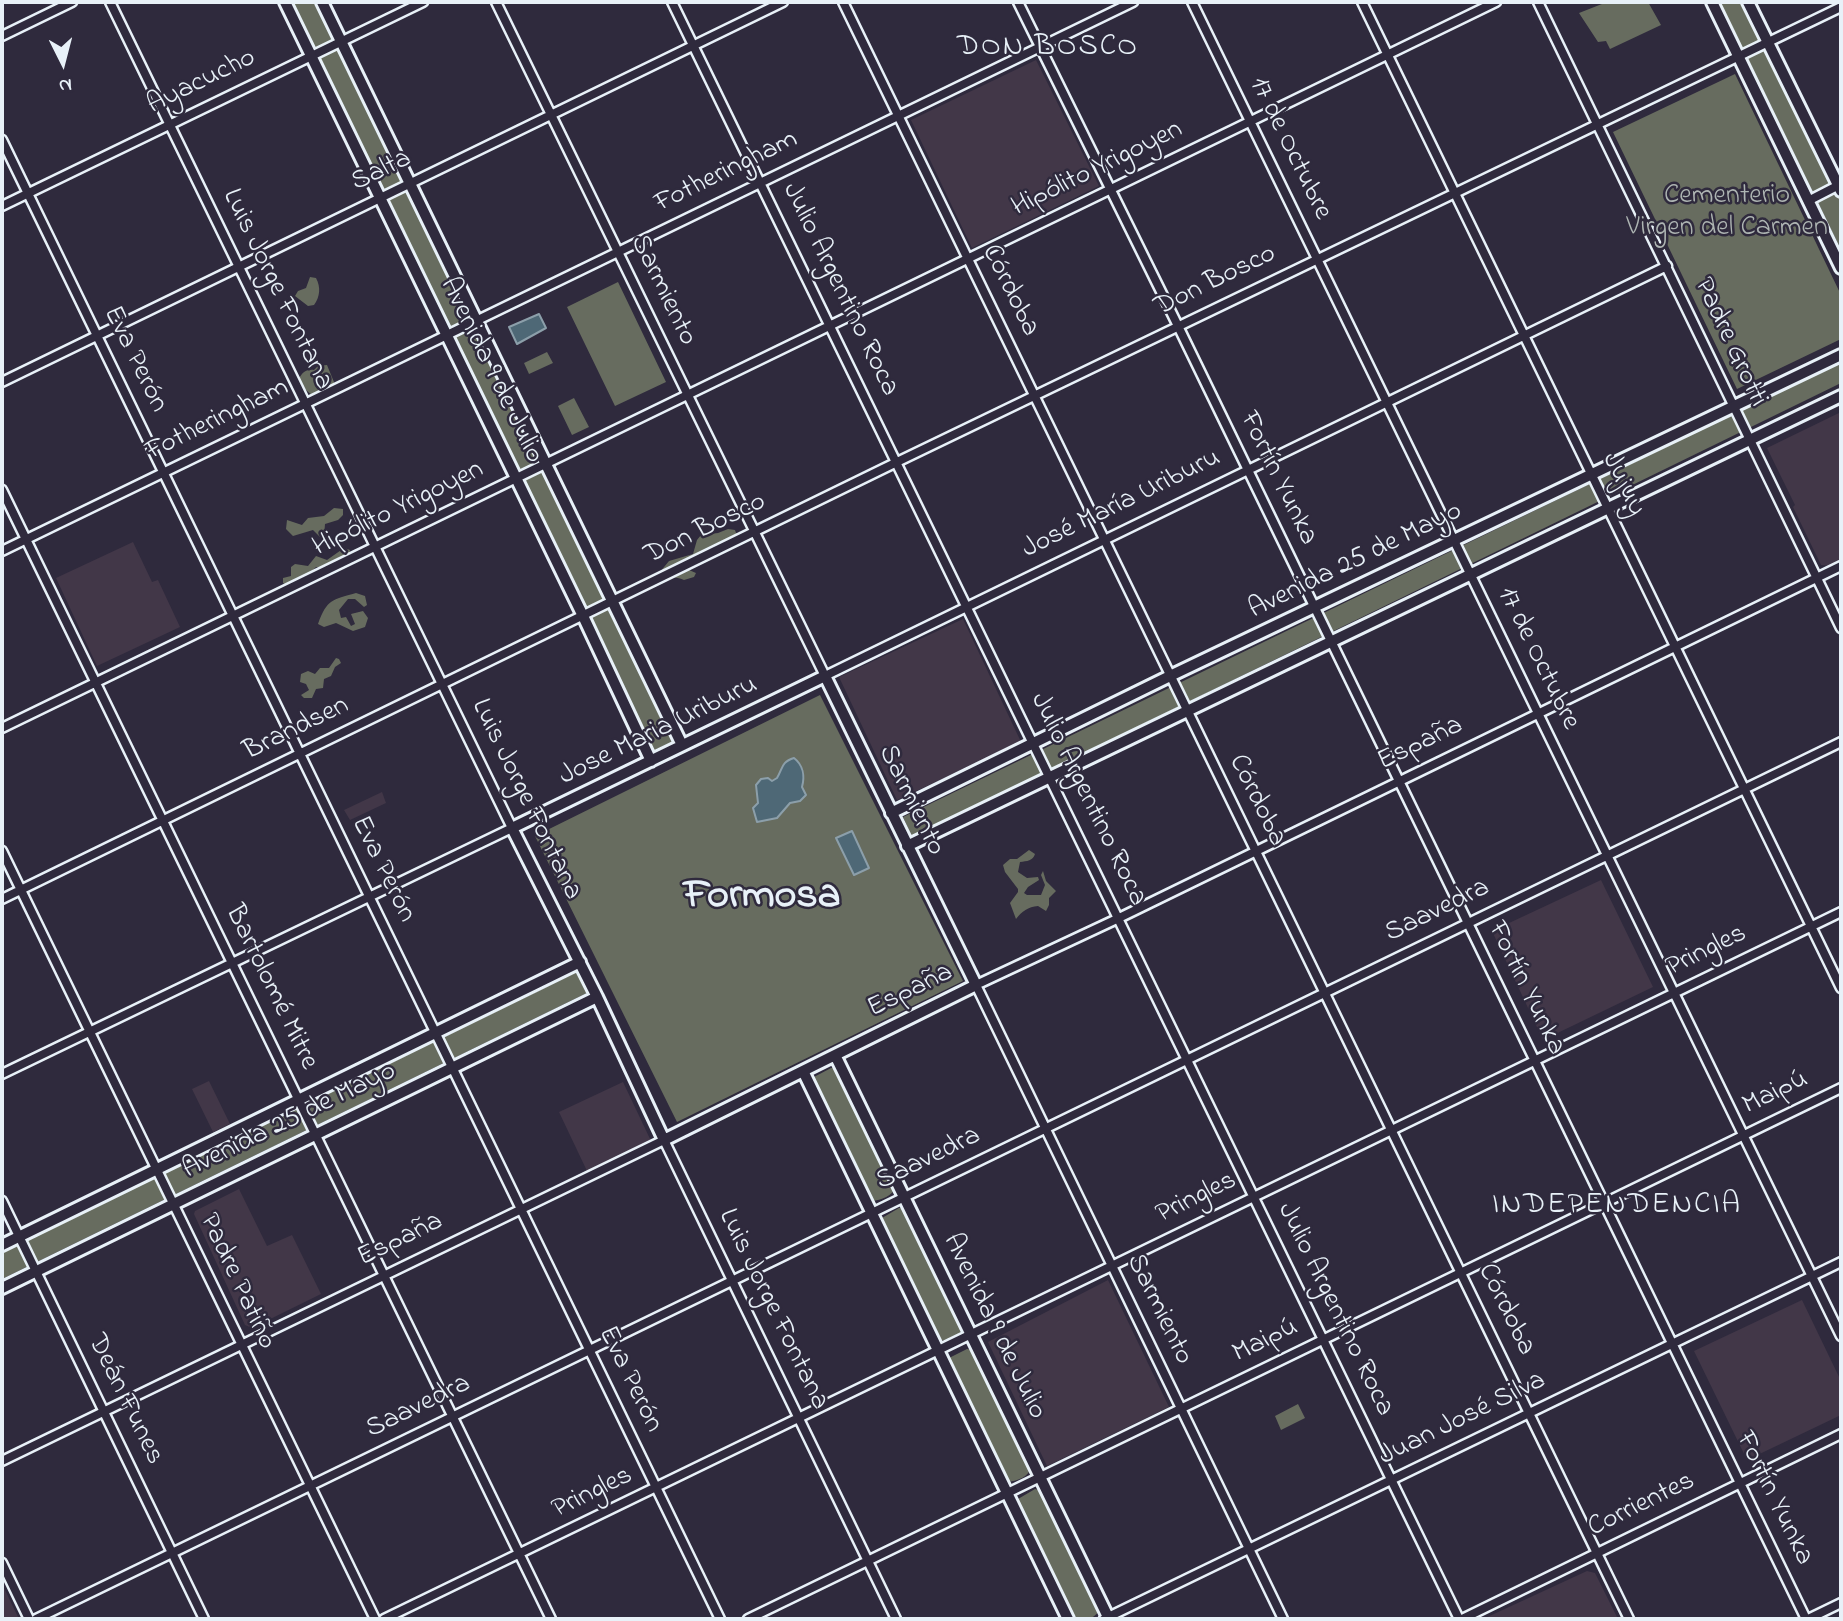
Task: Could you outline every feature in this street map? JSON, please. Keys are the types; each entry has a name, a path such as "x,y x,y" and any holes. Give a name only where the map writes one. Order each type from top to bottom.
{"main road":[{"name":"Avenida 9 de Julio","path":"285,2 448,335 651,761"},
{"name":"Avenida 9 de Julio","path":"323,2 682,745"},
{"path":"1712,2 1841,268"},
{"path":"1748,2 1840,187"},
{"name":"Avenida 25 de Mayo","path":"891,813 1170,676 1841,355"},
{"path":"907,846 1841,396"},
{"name":"Jose Maria Uriburu","path":"512,828 825,676"},
{"name":"Sarmiento","path":"825,676 976,985"},
{"name":"Luis Jorge Fontana","path":"512,828 580,962 664,1140"},
{"name":"Avenida 25 de Mayo","path":"2,1245 580,962"},
{"name":"España","path":"664,1140 976,985"},
{"name":"Avenida 25 de Mayo","path":"2,1288 597,997"},
{"name":"Avenida 9 de Julio","path":"835,1055 1107,1619"},
{"name":"Avenida 9 de Julio","path":"803,1071 1069,1619"}],"street":[{"path":"2,36 72,2"},
{"name":"Luis Jorge Fontana","path":"110,2 512,828"},
{"name":"Ayacucho","path":"2,206 423,2"},
{"name":"Sarmiento","path":"496,2 825,676"},
{"name":"Julio Argentino Roca","path":"672,2 1461,1619"},
{"name":"Salta","path":"2,382 783,2"},
{"name":"Córdoba","path":"843,2 1629,1619"},
{"name":"Fortín Yunka","path":"1018,2 1807,1619"},
{"name":"Fotheringham","path":"2,551 1133,2"},
{"name":"17 de Octubre","path":"1192,2 1841,1336"},
{"name":"Jujuy","path":"1362,2 1841,988"},
{"name":"Hipólito Yrigoyen","path":"2,728 1496,2"},
{"name":"Padre Grotti","path":"1538,2 1841,628"},
{"name":"Don Bosco","path":"612,601 1841,7"},
{"name":"Eva Perón","path":"2,140 720,1619"},
{"path":"1808,201 1840,187"},
{"name":"José María Uriburu","path":"825,676 1667,266"},
{"name":"Bartolomé Mitre","path":"2,490 551,1619"},
{"name":"España","path":"976,985 1841,566"},
{"name":"Brandsen","path":"2,899 612,601"},
{"name":"Saavedra","path":"36,1619 1841,742"},
{"path":"2,1074 512,828"},
{"name":"Padre Patiño","path":"2,851 374,1619"},
{"name":"Pringles","path":"384,1619 1841,912"},
{"name":"Sarmiento","path":"976,985 1283,1619"},
{"name":"Maipú","path":"748,1619 1841,1088"},
{"name":"Luis Jorge Fontana","path":"664,1140 896,1619"},
{"name":"España","path":"2,1461 664,1140"},
{"name":"Deán Funes","path":"2,1201 204,1619"},
{"name":"Juan José Silva","path":"1107,1619 1841,1262"},
{"name":"Corrientes","path":"1461,1619 1841,1434"},
{"path":"2,1563 29,1619"},
{"path":"1807,1619 1841,1603"}],"shaded area":[{"path":"1036,60 1099,186 972,248 911,120"},
{"path":"1841,412 1841,561 1831,566 1821,565 1767,448"},
{"path":"133,542 152,582 158,580 180,627 97,666 56,578"},
{"path":"963,619 1021,742 897,800 839,677"},
{"path":"382,792 386,803 350,820 344,810"},
{"path":"1601,880 1653,987 1543,1040 1492,931"},
{"path":"209,1081 230,1124 213,1132 192,1089"},
{"path":"623,1082 651,1141 587,1171 559,1112"},
{"path":"239,1189 267,1246 292,1235 321,1294 252,1328 245,1325 194,1214 195,1211"},
{"path":"1108,1280 1169,1407 1047,1466 988,1342"},
{"path":"1802,1300 1841,1381 1841,1415 1747,1460 1694,1351"},
{"path":"1587,1571 1595,1573 1618,1619 1483,1619"},
{"path":"2,1584 19,1619 2,1619"}],"green space":[{"path":"291,2 316,2 674,741 653,751"},
{"path":"1607,2 1648,2 1661,25 1610,49 1606,41 1598,42 1579,13"},
{"path":"1720,2 1744,2 1841,199 1841,250"},
{"name":"Cementerio Virgen del Carmen","path":"1735,74 1841,295 1841,339 1737,389 1613,132"},
{"path":"310,277 316,278 319,292 314,305 308,306 295,296 298,291 306,288"},
{"path":"618,282 666,382 615,406 567,307"},
{"path":"547,352 553,363 529,374 524,363"},
{"path":"1841,362 1841,383 912,837 903,817"},
{"path":"327,365 336,387 312,395 299,379 309,370"},
{"path":"574,398 589,427 572,435 558,406"},
{"path":"334,508 343,509 343,515 338,520 325,524 324,537 321,538 313,530 293,536 286,529 287,520 302,525 308,518 324,516"},
{"path":"728,529 743,533 749,537 748,540 689,567 689,570 696,573 694,577 684,580 660,572 669,561 693,554 701,535"},
{"path":"344,548 350,550 349,556 333,562 328,570 316,567 312,571 312,577 289,586 283,583 283,578 291,576 291,567 295,564 308,566 316,556 327,560"},
{"path":"356,593 365,596 367,605 364,607 355,599 348,599 339,610 341,618 346,617 351,626 355,624 351,614 363,611 368,618 365,627 353,631 336,623 324,627 318,624 331,602"},
{"path":"336,658 341,663 335,667 331,676 324,679 323,688 316,689 312,698 304,698 301,695 309,690 306,684 300,682 301,674 308,671 315,674 320,668 329,668"},
{"path":"820,695 963,981 677,1122 535,836"},
{"path":"1029,850 1034,856 1020,862 1018,872 1027,878 1038,877 1039,880 1024,893 1041,895 1045,885 1041,875 1043,871 1046,881 1056,891 1049,898 1046,911 1038,906 1031,907 1016,919 1010,903 1018,889 1003,865"},
{"path":"577,972 587,993 2,1279 2,1253"},
{"path":"836,1068 896,1186 883,1198 872,1201 814,1084 814,1077"},
{"path":"904,1208 964,1326 951,1338 939,1341 881,1224 882,1218"},
{"path":"967,1349 974,1350 1031,1467 1025,1476 1018,1479 1007,1482 949,1364 949,1358"},
{"path":"1298,1404 1305,1418 1281,1430 1275,1416"},
{"path":"1035,1489 1043,1491 1100,1607 1093,1617 1073,1619 1017,1505 1018,1499"}],"water":[{"path":"539,314 546,328 517,344 509,327"},
{"path":"794,758 802,771 802,787 806,795 800,801 790,803 777,818 757,822 753,808 758,803 756,785 761,779 768,778 772,781 777,778 784,763"},
{"path":"852,831 869,868 854,875 836,838"}],"district":[{"name":"DON BOSCO","path":"1048,49"},
{"name":"Formosa","path":"762,899"},
{"name":"INDEPENDENCIA","path":"1617,1207"}]}
